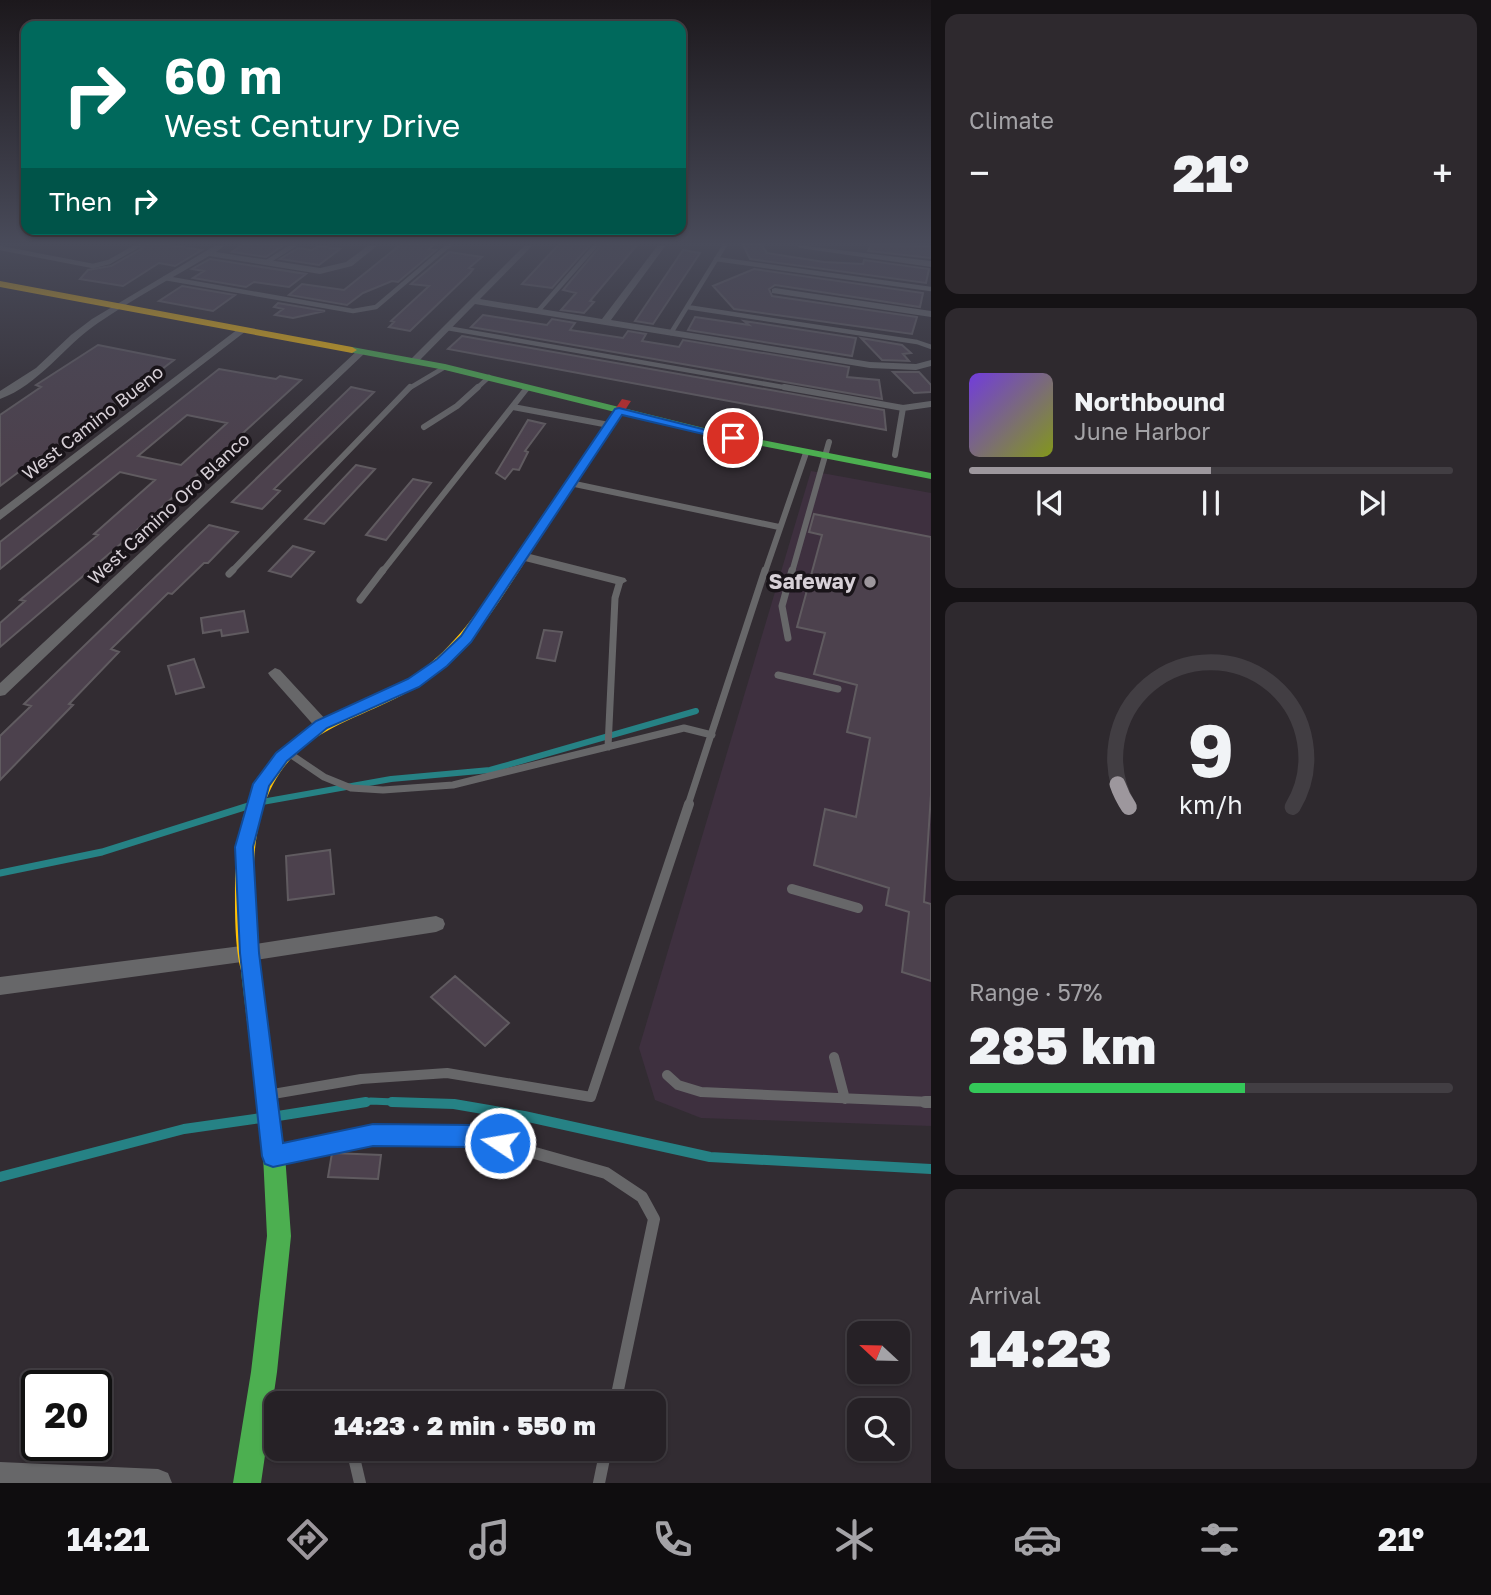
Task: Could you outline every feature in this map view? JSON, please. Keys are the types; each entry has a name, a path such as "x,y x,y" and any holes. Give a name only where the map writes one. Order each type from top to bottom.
{"main road":[{"path":"159,314 445,367 527,388 826,449 931,477"},
{"path":"481,375 511,377 806,453 826,449 895,455 931,462"},
{"path":"270,1391 279,1238 273,1156 249,953 244,847 262,784 287,752 322,724 413,683 442,662 466,639 623,406"},
{"path":"247,1483 264,1422"}],"street":[{"path":"0,396 40,370 74,337 107,314"},
{"path":"414,361 460,314"},
{"path":"558,314 870,365 916,367 931,363"},
{"path":"605,322 611,314"},
{"name":"West Camino Bueno","path":"0,516 241,331"},
{"name":"West Camino Oro Blanco","path":"0,691 361,352"},
{"path":"522,556 620,581"},
{"path":"275,673 322,724"},
{"path":"0,986 249,953 436,924"},
{"path":"0,1476 158,1483"}],"lane":[{"path":"671,333 683,314"},
{"path":"734,314 917,342 931,347"},
{"path":"447,328 904,408 931,404"},
{"path":"229,574 394,402 409,388 445,367"},
{"path":"424,427 457,406 481,375"},
{"path":"360,600 527,388"},
{"path":"513,407 609,425"},
{"path":"895,455 904,408"},
{"path":"788,638 782,606 826,449"},
{"path":"266,1096 361,1079 447,1073 591,1097 779,527 806,453"},
{"path":"570,483 779,527"},
{"path":"608,747 615,598 620,581"},
{"path":"778,675 838,689"},
{"path":"287,752 324,777 351,788 383,790 453,785 684,728 712,735"},
{"path":"792,889 858,908"},
{"path":"834,1057 845,1099"},
{"path":"667,1075 672,1083 683,1089 701,1092 931,1102"},
{"path":"273,1156 373,1135 474,1136 606,1172 642,1197 654,1219 618,1391"},
{"path":"354,1461 359,1483"},
{"path":"599,1483 604,1461"}],"shaded area":[{"path":"811,471 931,493 931,1126 701,1118 655,1100 639,1048"}],"building":[{"path":"276,314 310,314 293,318"},
{"path":"398,314 427,314 410,331 389,327 394,322 391,321"},
{"path":"640,314 659,314 653,324 635,321"},
{"path":"771,314 898,314 917,317 912,334"},
{"path":"483,315 547,325 552,319 575,323 570,330 623,338 628,331 646,334 642,341 679,347 683,340 849,367 847,377 879,380 882,399 471,327"},
{"path":"695,317 749,325 744,321 856,338 852,356 688,330"},
{"path":"462,336 884,410 886,430 448,349"},
{"path":"861,338 902,345 911,353 903,354 909,361 882,360"},
{"path":"98,345 174,360 45,457 40,456 0,486 0,415 41,387 36,385"},
{"path":"219,369 276,379 280,376 301,380 137,530 0,647 0,623 25,601 20,600 98,535 94,534 155,480 120,472 0,569 0,542","holes":["187,415 227,423 181,465 138,456"]},
{"path":"893,372 919,372 931,385 931,392 914,393"},
{"path":"351,387 374,392 274,489 280,491 262,509 232,502"},
{"path":"528,420 545,424 525,451 528,452 519,470 513,469 505,479 496,473"},
{"path":"356,465 375,469 324,524 305,519"},
{"path":"413,479 431,483 386,540 366,535"},
{"path":"814,514 931,537 931,794 924,902 931,904 931,981 902,972 909,912 886,905 889,888 814,865 825,809 856,817 870,738 847,732 857,685 814,674 825,633 797,627 822,535 809,532"},
{"path":"209,525 238,532 208,563 204,563 172,594 168,593 111,649 119,652 69,704 73,705 0,780 0,736 31,706 24,704"},
{"path":"293,546 314,552 291,577 269,571"},
{"path":"244,611 248,632 222,636 221,630 203,633 201,618"},
{"path":"544,630 562,632 555,661 537,658"},
{"path":"194,659 204,687 176,694 168,666"},
{"path":"330,850 334,894 288,900 286,856"},
{"path":"455,976 509,1023 485,1046 431,997"},
{"path":"332,1153 381,1155 378,1179 328,1177"}],"waterway":[{"path":"262,802 391,779 490,770 696,711"},
{"path":"0,873 102,852 248,806"},
{"path":"278,1116 364,1102"},
{"path":"355,1104 364,1102"},
{"path":"364,1102 400,1102"},
{"path":"392,1102 400,1102"},
{"path":"400,1102 454,1104 524,1116 710,1157 931,1169"},
{"path":"400,1102 440,1104"},
{"path":"0,1177 184,1129 261,1118"}],"traffic: fast":[{"path":"352,350 445,367 716,434 931,476"},
{"path":"247,1483 264,1372 279,1236 274,1155 251,972"}],"traffic: slow":[{"path":"161,314 352,350"},
{"path":"251,972 245,907 246,840 253,809 266,780 284,755 311,733 412,684 439,664 475,624 516,565"}],"traffic: jam":[{"path":"516,565 626,401"}],"place":[{"name":"Safeway","path":"870,582"}],"route":[{"path":"500,1143 474,1136 373,1135 273,1156 249,953 244,847 252,811 262,784 281,757 307,735 322,724 413,683 442,662 466,639 619,411 733,438"}]}
